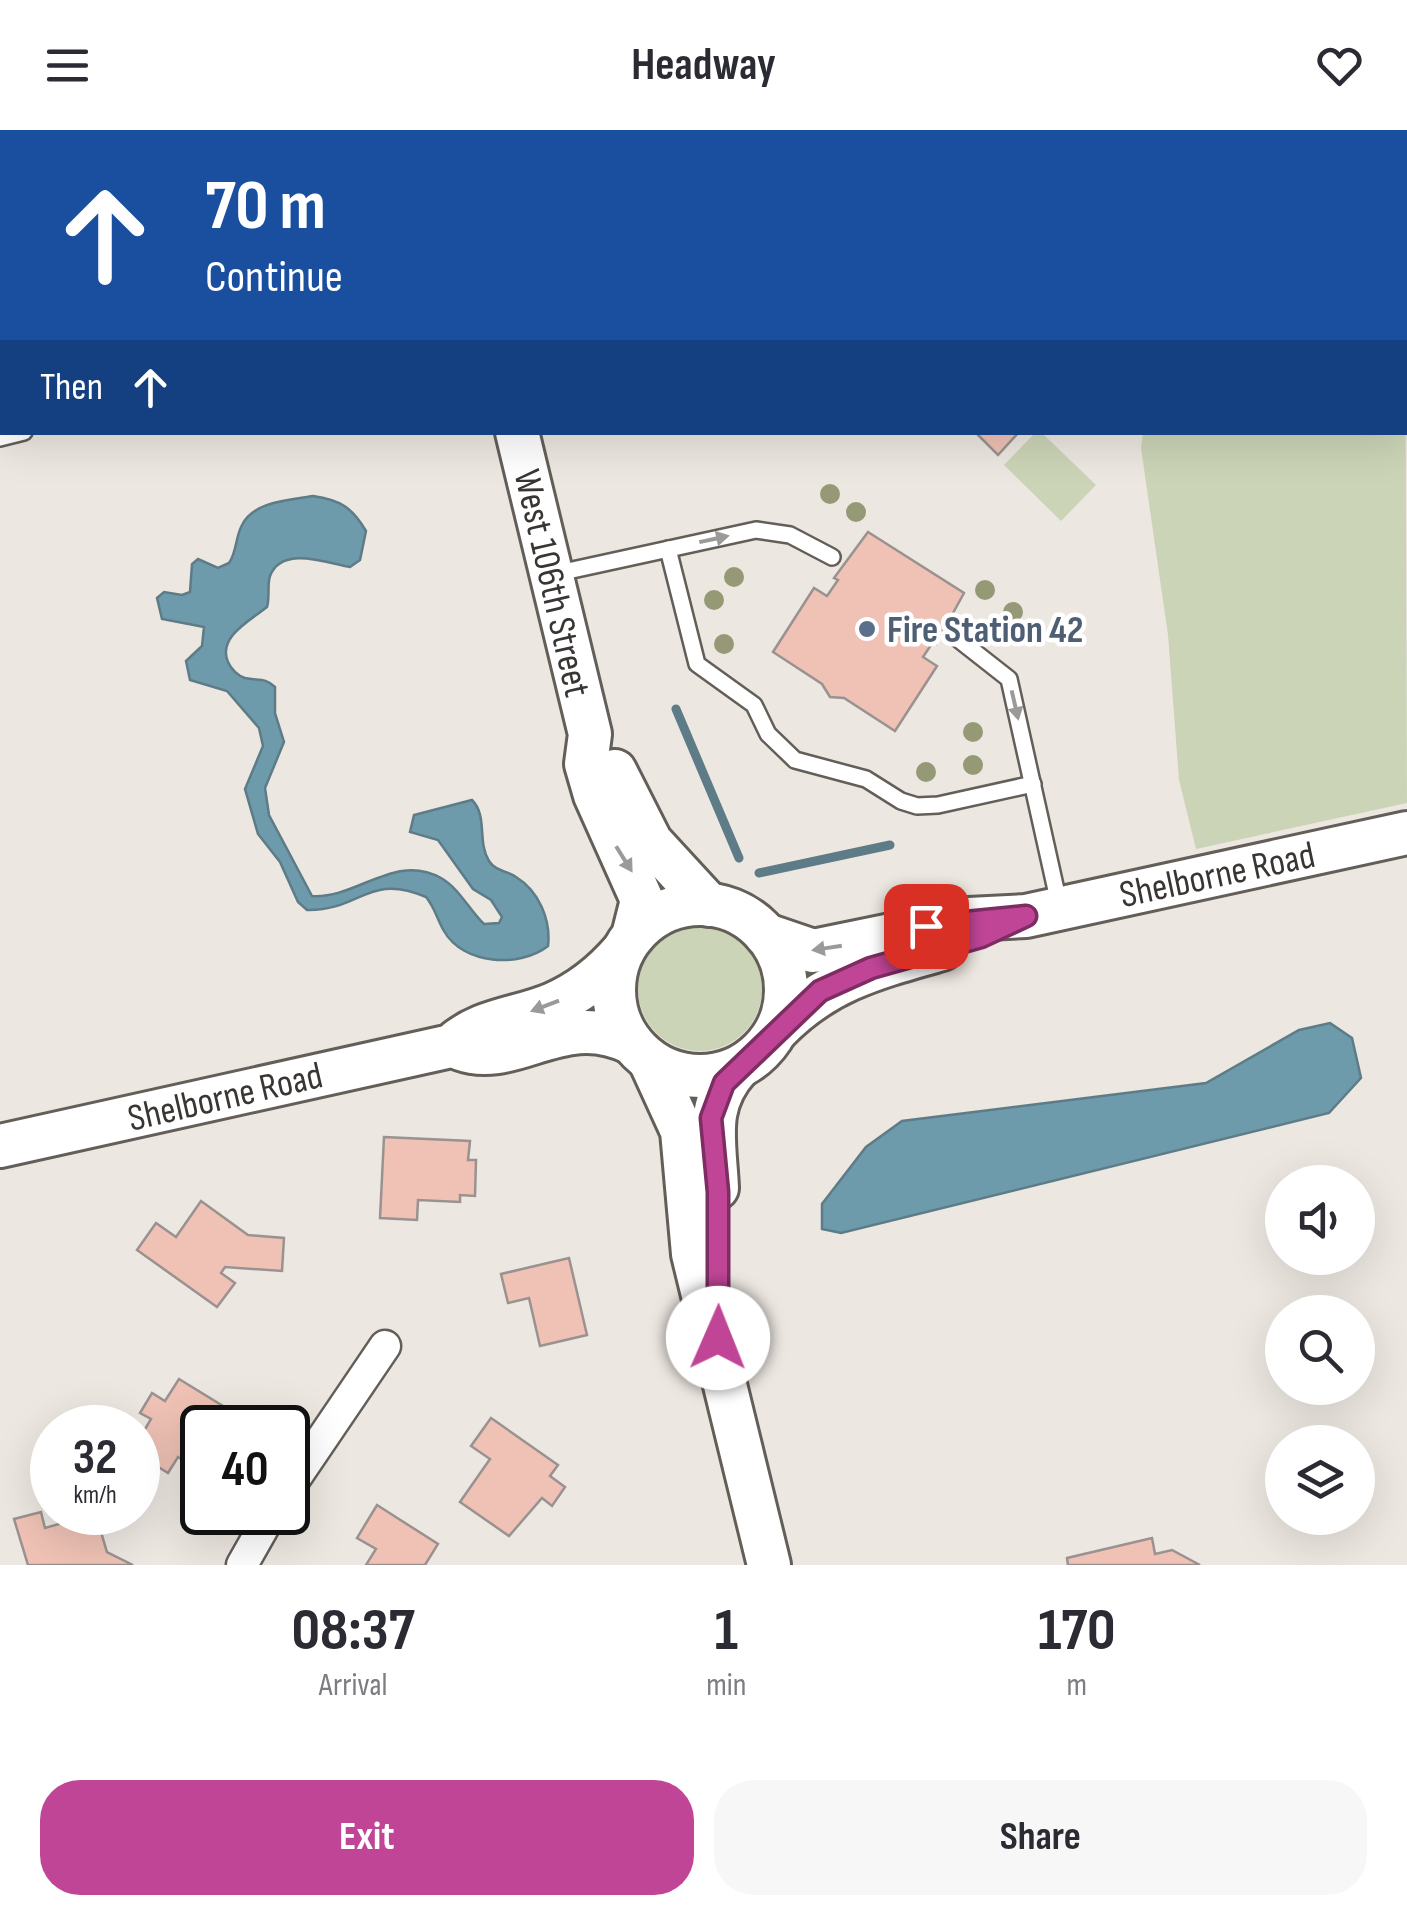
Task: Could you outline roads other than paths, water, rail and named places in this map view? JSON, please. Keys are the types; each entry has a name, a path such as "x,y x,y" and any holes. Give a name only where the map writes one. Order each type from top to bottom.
{"street":[{"name":"West 106th Street","path":"518,435 590,734 586,764 595,795 642,900 628,944"},
{"name":"West 106th Street","path":"590,734 608,753 636,819 651,842 709,905"},
{"name":"Shelborne Road","path":"766,935 813,952 969,919 1043,912 1407,833"},
{"path":"718,1338 718,1209 711,1118 724,1083 760,1052 777,1030 785,1006 786,980 779,956 766,935 740,914 709,905 667,910 628,944 614,998 682,1131 693,1254 718,1338 769,1565"},
{"name":"Shelborne Road","path":"777,1030 808,1000 838,982 981,937 1043,912"},
{"name":"Shelborne Road","path":"0,1146 451,1046 469,1029 574,993 606,971 628,944"},
{"name":"Shelborne Road","path":"451,1046 471,1053 586,1029 610,1032 641,1052"},
{"path":"641,1052 694,1076 738,1068"},
{"path":"310,1456 385,1346"},
{"path":"242,1565 259,1535"}],"lane":[{"path":"550,575 756,530 790,535 832,556"},
{"path":"668,550 697,664 754,705 768,734 795,760 866,779 917,806 1033,784"},
{"path":"953,635 1009,679 1033,784 1043,912"}],"water":[{"path":"313,496 344,506 361,523 366,531 360,560 350,567 306,558 284,561 270,576 267,607 237,630 227,645 229,665 235,672 275,687 275,713 284,742 265,788 269,815 312,896 345,891 392,873 424,871 447,882 484,924 499,923 502,917 491,900 473,889 438,840 410,832 414,815 472,800 480,814 489,861 524,883 542,907 548,926 548,946 536,953 493,960 464,951 444,931 426,897 406,890 377,890 340,905 307,910 298,902 280,862 258,834 245,789 263,746 259,728 227,691 190,680 186,661 202,646 204,627 162,619 157,598 164,592 190,592 192,564 198,559 218,568 229,563 242,525 255,511 273,503"},
{"path":"1330,1023 1352,1038 1361,1078 1329,1113 841,1233 822,1229 822,1204 866,1147 902,1121 1206,1083 1299,1030"}],"waterway":[{"path":"676,709 739,858"},
{"path":"759,873 890,845"}],"place":[{"name":"Fire Station 42","path":"867,629"}]}
